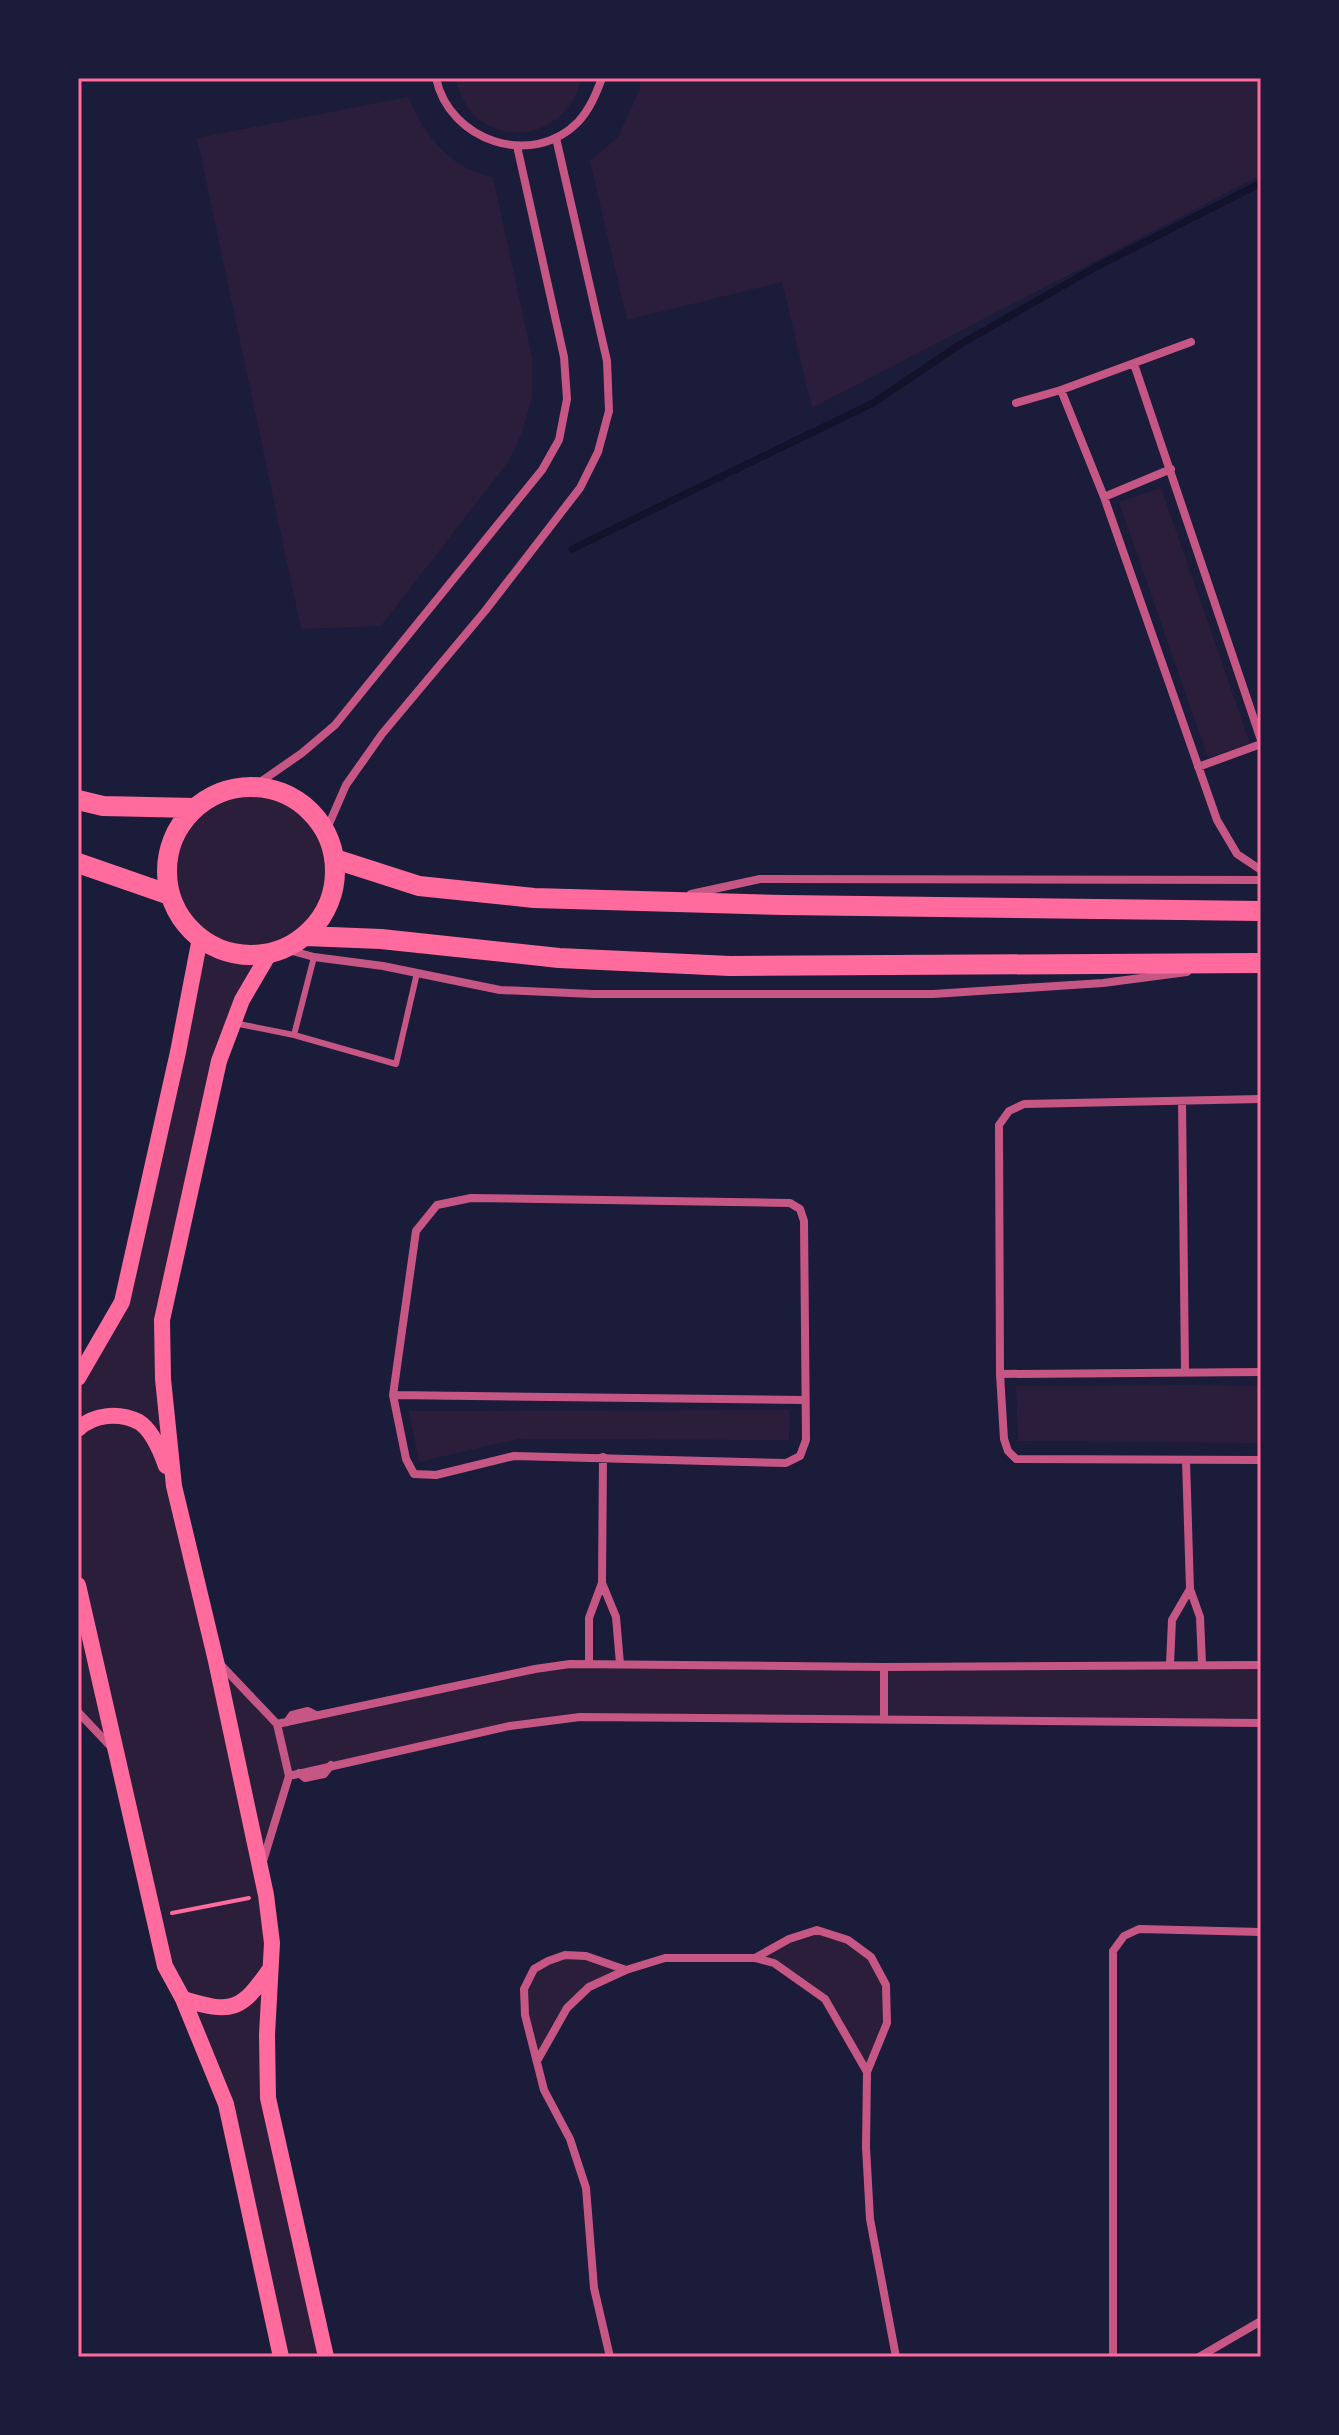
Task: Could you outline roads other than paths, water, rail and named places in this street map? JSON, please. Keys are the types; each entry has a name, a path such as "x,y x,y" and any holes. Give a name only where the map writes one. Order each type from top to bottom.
{"main road":[{"path":"256,785 284,792 308,808 326,831 335,859 334,887 324,914 306,936 277,951 252,956 224,951 200,938 181,919 170,895 166,867 171,841 185,817 205,799 229,788 256,785"},
{"path":"78,800 117,807 194,808"},
{"path":"335,859 419,886 534,898 1261,911"},
{"path":"78,863 170,895"},
{"path":"306,936 381,939 559,958 730,966 1260,963"},
{"path":"78,1378 122,1302 200,938"},
{"path":"277,951 242,1000 219,1061 162,1320 163,1379 174,1486 216,1661 266,1895 272,1943 267,2035 268,2098 326,2357"},
{"path":"78,1429 89,1419 110,1415 140,1423 158,1446 174,1486"},
{"path":"78,1585 165,1966 183,1999 226,2104 281,2357"},
{"path":"183,1999 219,2009 239,2004 253,1995 270,1969"}],"street":[{"path":"436,78 451,113 469,130 492,142 517,146 556,138 577,123 593,102 602,78"},
{"path":"326,831 346,785 382,734 485,611 580,488 598,452 609,411 607,361 556,138"},
{"path":"256,785 335,725 542,470 559,440 567,399 564,357 517,146"},
{"path":"1016,403 1061,390 1191,342"},
{"path":"1134,364 1261,742 1198,767"},
{"path":"1061,390 1104,497 1198,767 1226,838 1245,861 1261,870"},
{"path":"1104,497 1171,469"},
{"path":"653,902 760,879 1261,880"},
{"path":"277,951 417,973 500,990 592,994 933,994 1103,983 1260,963"},
{"path":"1261,1099 1024,1104 1009,1111 999,1125 1000,1374 1004,1439 1008,1451 1016,1459 1261,1460"},
{"path":"1182,1101 1185,1372"},
{"path":"471,1198 790,1203 800,1209 804,1221 805,1400 806,1440 800,1456 786,1463 514,1456 436,1475 414,1474 406,1459 393,1395 416,1231 437,1205 471,1198"},
{"path":"1000,1374 1261,1372"},
{"path":"393,1395 805,1400"},
{"path":"589,1664 589,1618 602,1583 603,1457"},
{"path":"1186,1460 1190,1589 1200,1617 1202,1664"},
{"path":"602,1583 616,1617 620,1664"},
{"path":"1170,1664 1172,1620 1190,1589"},
{"path":"216,1661 282,1723 289,1776 261,1866"},
{"path":"282,1723 535,1669 589,1664 884,1667 1261,1665"},
{"path":"884,1667 884,1718"},
{"path":"78,1712 116,1753"},
{"path":"289,1776 510,1726 580,1717 1261,1723"},
{"path":"1113,2357 1113,1951 1124,1936 1139,1929 1261,1932"},
{"path":"755,1958 789,1939 817,1930 848,1940 871,1957 886,1985 887,2023 867,2072 866,2147 870,2219 896,2357"},
{"path":"610,2357 594,2288 586,2188 570,2139 544,2090 525,2015 524,1989 534,1969 565,1955 586,1956 626,1970"},
{"path":"537,2061 567,2008 589,1987 626,1970 665,1958 755,1958 774,1963 825,1999 867,2072"},
{"path":"1199,2357 1261,2321"}],"lane":[{"path":"294,1035 314,957"},
{"path":"234,1023 294,1035 396,1064 417,973"}],"waterway":[{"path":"572,549 873,403 959,345 1096,267 1261,183"}]}
